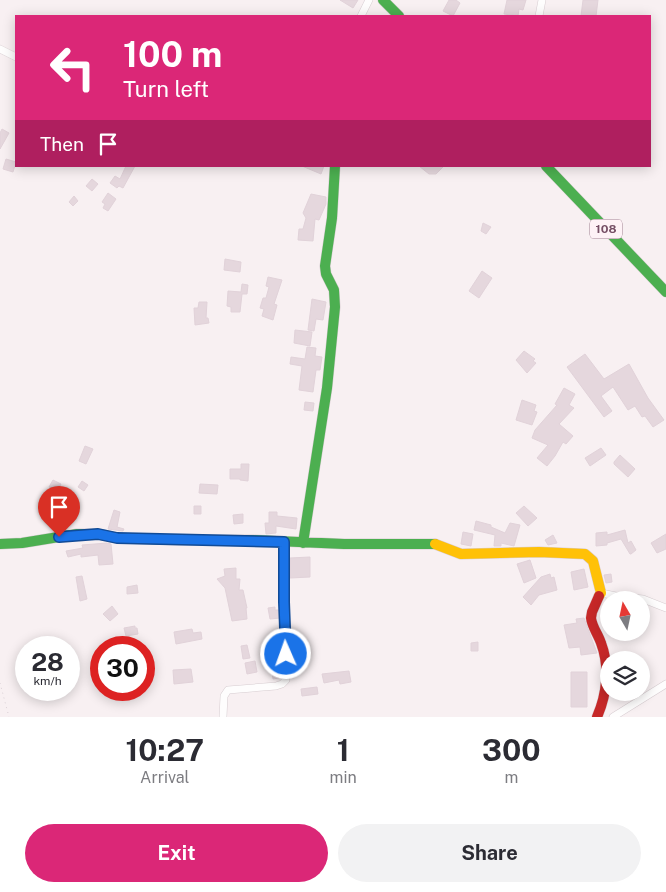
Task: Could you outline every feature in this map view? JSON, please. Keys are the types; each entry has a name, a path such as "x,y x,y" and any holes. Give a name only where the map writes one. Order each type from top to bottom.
{"street":[{"path":"362,15 369,0"},
{"path":"383,0 398,15"},
{"path":"539,15 542,0"},
{"path":"0,49 15,56"},
{"path":"303,543 326,388 335,307 334,290 326,274 325,266 332,218 335,167"},
{"name":"108","path":"547,167 666,292"},
{"path":"0,544 22,543 77,534 98,534 117,538 303,543 433,543 462,554 539,552 585,554 593,562 601,591"},
{"path":"223,717 224,696 228,690 276,686 286,680 284,542"},
{"path":"600,597 591,613 592,621 600,641"},
{"path":"650,602 666,608"},
{"path":"598,717 607,678 600,641"},
{"path":"613,717 666,684"}],"path":[{"path":"0,683 9,717"}],"building":[{"path":"340,0 358,0 353,8"},
{"path":"449,0 456,0 460,3 454,15 443,11"},
{"path":"507,0 526,0 523,10 519,9 518,15 504,14"},
{"path":"583,0 598,0 596,15 581,15"},
{"path":"2,129 9,133 0,149 0,133"},
{"path":"6,159 15,162 13,172 3,169"},
{"path":"126,167 134,167 123,188 119,186 117,188 110,183 115,176 120,179"},
{"path":"304,167 324,167 321,174"},
{"path":"420,167 443,167 436,174 429,174"},
{"path":"92,179 98,184 92,191 86,186"},
{"path":"108,193 116,199 108,211 103,208 105,204 102,202"},
{"path":"311,194 326,197 326,204 319,220 315,219 313,241 298,240 299,229 303,229 306,218 303,213"},
{"path":"74,196 78,201 73,206 69,202"},
{"path":"483,223 491,227 486,234 481,231"},
{"path":"225,259 241,262 240,272 224,270"},
{"path":"482,271 492,278 479,298 469,291"},
{"path":"268,277 282,280 274,304 277,305 273,320 262,316 264,309 260,308 263,298 266,298 269,287 266,286"},
{"path":"242,284 248,285 247,294 242,294 240,312 231,312 231,307 227,306 228,291 241,292"},
{"path":"312,299 326,302 323,320 316,319 314,331 308,330"},
{"path":"199,302 207,302 206,318 208,318 209,323 195,325 194,308 198,308"},
{"path":"295,330 312,332 310,346 294,343"},
{"path":"307,347 316,348 315,356 322,357 320,370 316,370 313,392 299,390 302,366 290,364 291,357 305,359"},
{"path":"524,351 535,359 533,361 536,363 527,373 516,360"},
{"path":"585,354 604,379 629,364 648,398 664,420 653,427 645,416 642,417 635,406 628,410 613,387 601,396 612,411 604,417 567,367"},
{"path":"564,388 575,394 569,405 574,408 559,424 573,436 566,444 563,442 547,466 537,458 548,445 532,438 535,430 557,405 555,404"},
{"path":"522,400 536,405 534,411 537,412 532,425 516,420"},
{"path":"305,402 314,403 313,411 304,410"},
{"path":"85,446 93,449 86,464 79,461"},
{"path":"601,448 606,455 590,466 585,458"},
{"path":"620,455 635,469 628,477 614,464"},
{"path":"241,464 249,464 248,481 230,479 230,469 241,469"},
{"path":"53,480 61,484 58,490 49,487"},
{"path":"82,481 88,485 84,491 78,487"},
{"path":"200,484 218,485 217,494 199,493"},
{"path":"194,506 201,506 201,514 194,514"},
{"path":"524,506 537,518 528,526 516,513"},
{"path":"114,510 120,512 117,527 124,529 123,531 108,529"},
{"path":"269,512 277,512 277,516 297,518 296,529 276,526 276,533 266,534 265,523 269,523"},
{"path":"243,514 243,523 234,524 233,515"},
{"path":"476,521 491,525 491,527 505,533 510,523 520,525 514,546 501,543 501,546 494,546 495,535 474,530"},
{"path":"625,530 628,543 631,541 636,550 631,554 621,539 607,543 607,545 596,546 596,533 607,532 607,535"},
{"path":"463,532 473,534 471,546 461,544"},
{"path":"666,534 666,549 657,553 651,543"},
{"path":"553,535 557,543 548,545 545,540"},
{"path":"111,544 113,564 99,565 98,555 81,557 81,554 68,557 66,551 83,548 82,545"},
{"path":"310,557 310,577 290,578 290,558"},
{"path":"530,560 536,578 524,583 517,564"},
{"path":"236,568 236,579 240,579 239,590 243,590 247,608 247,619 232,621 225,588 217,579 225,576 224,569"},
{"path":"584,569 588,587 574,590 571,572"},
{"path":"550,574 551,578 554,577 557,590 539,595 531,605 523,597 541,577"},
{"path":"611,574 612,582 606,583 604,575"},
{"path":"82,576 87,599 80,601 76,577"},
{"path":"137,585 138,593 127,594 127,587"},
{"path":"112,606 118,614 110,621 103,614"},
{"path":"275,607 275,610 280,610 280,618 270,619 268,608"},
{"path":"584,618 597,653 581,655 580,647 569,648 564,625 577,623 576,619"},
{"path":"135,626 138,634 126,636 124,628"},
{"path":"192,629 193,633 201,632 202,639 176,644 174,632"},
{"path":"478,642 478,651 471,651 471,643"},
{"path":"247,645 250,658 243,659 241,646"},
{"path":"277,648 279,678 273,679 270,658 263,659 262,652 266,652 265,649"},
{"path":"255,661 257,672 247,674 245,663"},
{"path":"191,669 193,682 174,684 173,670"},
{"path":"349,671 351,682 340,684 339,680 324,683 322,674"},
{"path":"571,672 587,672 587,707 571,707"},
{"path":"317,687 318,694 302,696 301,689"}],"traffic: fast":[{"path":"383,0 398,15"},
{"path":"303,543 327,388 335,307 334,290 326,274 325,266 332,218 335,167"},
{"path":"547,167 666,292"},
{"path":"0,544 22,543 77,534 98,534 117,538 179,540 435,544"}],"traffic: slow":[{"path":"435,544 461,554 539,552 585,554 593,561 601,593 599,596"}],"traffic: jam":[{"path":"597,717 603,699 606,680 604,652 591,618 599,596"}],"route":[{"path":"59,537 77,534 98,534 117,538 284,542 286,654"}]}
